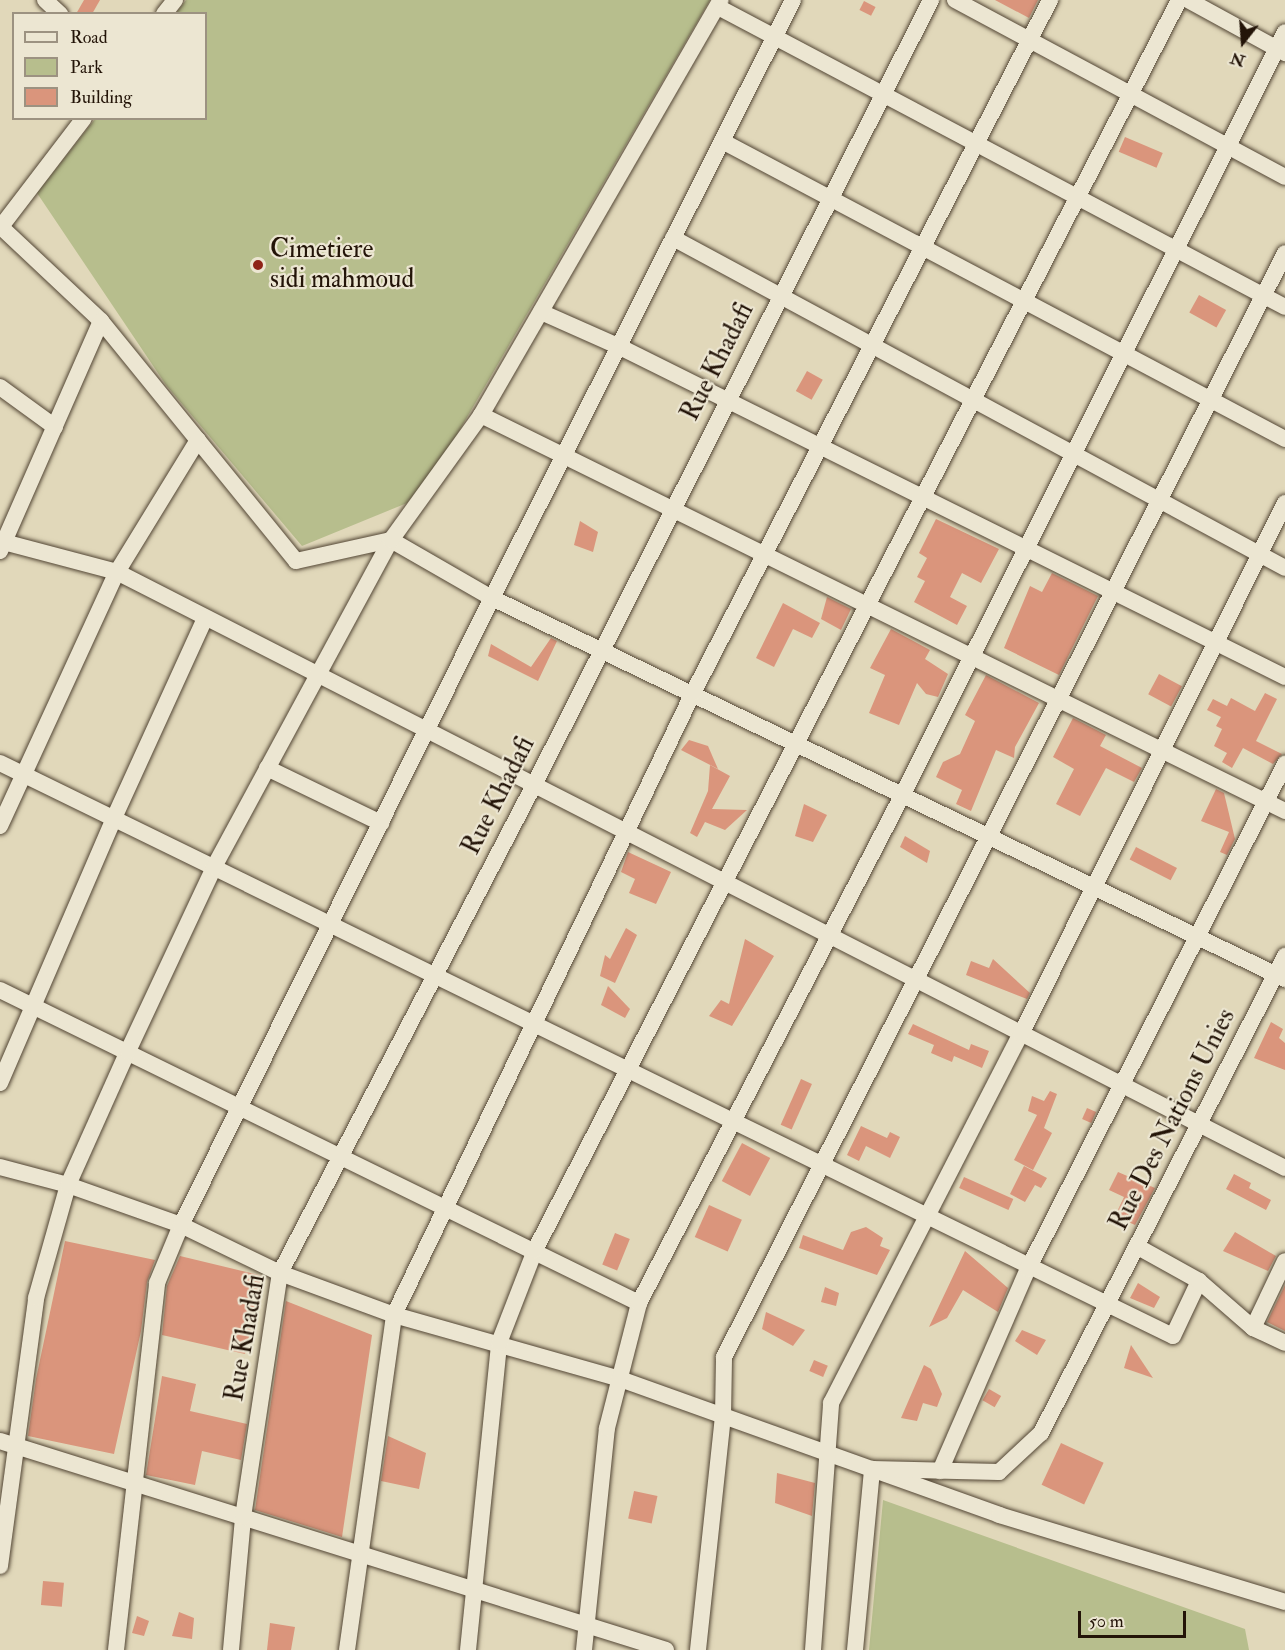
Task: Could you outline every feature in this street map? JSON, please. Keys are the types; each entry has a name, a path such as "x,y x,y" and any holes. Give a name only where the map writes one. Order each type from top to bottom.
{"street":[{"path":"45,0 58,12"},
{"path":"166,12 175,0"},
{"path":"116,1650 137,1484 156,1283 181,1225 492,598 793,0"},
{"name":"Rue Khadafi","path":"231,1650 243,1517 280,1273 534,785 672,507 728,402 830,199 881,93 931,0"},
{"path":"955,0 1285,177"},
{"path":"347,1650 394,1315 693,693 1050,0"},
{"path":"468,1650 499,1343 535,1250 1179,0"},
{"path":"1188,0 1281,50"},
{"path":"0,1566 7,1443 36,1298 68,1185 128,1051 214,867 391,540 481,415 720,4 774,37 1285,307"},
{"path":"584,1650 607,1428 639,1303 903,794 1228,146 1281,50 1285,32"},
{"path":"82,120 0,227 101,321 296,561 391,540 492,598 1280,976"},
{"path":"722,141 1285,439"},
{"path":"673,238 1285,568"},
{"path":"698,1650 723,1416 724,1357 822,1167 987,834 1285,253"},
{"path":"541,312 620,347 921,499 1113,589 1285,677"},
{"path":"101,321 1,545 117,572 1285,1168"},
{"path":"0,387 55,427"},
{"path":"481,415 672,507 1285,811"},
{"path":"0,826 117,572 198,440"},
{"path":"813,1650 831,1403 1021,1034 1285,503"},
{"path":"0,1083 36,1006 114,818 205,618"},
{"path":"0,763 628,1070 1028,1269 1173,1336 1199,1281"},
{"path":"940,1471 1028,1269 1124,1086 1285,764"},
{"path":"267,768 381,823"},
{"name":"Rue Des Nations Unies","path":"872,1469 999,1472 1041,1433 1200,1125 1280,976 1285,956"},
{"path":"0,990 535,1250 639,1303"},
{"path":"0,1167 68,1185 181,1225 280,1273 394,1315 620,1379 999,1515 1285,1602"},
{"path":"1138,1247 1199,1281 1253,1328 1285,1342"},
{"path":"1253,1328 1285,1261"},
{"path":"7,1443 666,1650"},
{"path":"855,1650 872,1469"}],"green space":[{"path":"186,0 710,0 445,455 407,503 302,546 166,385 37,193 94,120 207,120 207,12 177,12"},
{"path":"883,1500 1245,1629 1249,1650 869,1650"}],"building":[{"path":"84,0 100,0 93,12 77,12"},
{"path":"995,0 1038,0 1029,18"},
{"path":"864,1 876,7 871,16 859,10"},
{"path":"1125,137 1163,153 1156,168 1119,152"},
{"path":"1199,295 1226,310 1216,328 1189,312"},
{"path":"807,371 823,380 812,400 796,391"},
{"path":"936,519 999,549 981,583 962,573 950,597 967,606 957,625 914,602 925,581 917,577 927,558 919,553"},
{"path":"580,521 598,532 593,552 574,545"},
{"path":"1052,573 1098,596 1059,675 1004,648 1030,586 1042,592"},
{"path":"827,597 851,609 841,630 821,619"},
{"path":"783,603 820,623 812,638 793,629 774,667 756,658"},
{"path":"891,629 930,650 925,659 948,674 938,697 926,694 917,683 899,725 869,713 885,675 870,668"},
{"path":"551,638 557,641 538,681 488,656 491,644 531,667"},
{"path":"1159,674 1182,686 1171,707 1148,694"},
{"path":"986,675 1039,703 1015,747 1014,758 996,750 971,811 956,804 962,790 936,777 943,762 960,754 975,721 965,715"},
{"path":"1265,693 1277,699 1256,741 1282,754 1273,764 1243,748 1232,768 1222,762 1227,753 1214,746 1222,729 1216,726 1221,717 1207,710 1213,699 1227,706 1231,698 1255,711"},
{"path":"1073,718 1106,735 1100,746 1142,768 1134,782 1106,768 1080,816 1056,804 1074,769 1053,757"},
{"path":"689,740 708,746 718,769 681,750"},
{"path":"710,765 730,776 712,809 747,810 725,830 705,822 697,837 690,833 708,791"},
{"path":"1216,789 1224,793 1235,839 1227,855 1220,852 1229,832 1201,821"},
{"path":"804,804 827,815 813,842 795,836"},
{"path":"905,836 930,851 927,863 900,847"},
{"path":"1136,847 1177,868 1171,880 1130,859"},
{"path":"628,852 671,872 656,904 629,893 635,879 621,872"},
{"path":"626,928 637,935 615,983 600,976 605,955 610,959"},
{"path":"745,939 774,956 732,1026 709,1016 721,1000 729,1004"},
{"path":"993,959 1030,993 1027,999 966,975 971,961 989,968"},
{"path":"608,986 630,1009 625,1018 601,1005"},
{"path":"1271,1022 1283,1029 1279,1038 1285,1043 1285,1070 1254,1058"},
{"path":"913,1024 969,1050 971,1044 989,1051 982,1068 954,1056 952,1062 931,1053 934,1045 908,1034"},
{"path":"801,1079 812,1084 792,1130 781,1125"},
{"path":"1050,1091 1057,1094 1044,1128 1052,1133 1033,1170 1014,1160 1037,1115 1028,1111 1032,1096 1044,1101"},
{"path":"1087,1108 1096,1112 1091,1123 1082,1119"},
{"path":"861,1126 887,1138 890,1132 900,1137 890,1158 866,1146 859,1161 847,1155"},
{"path":"742,1143 770,1158 750,1196 722,1181"},
{"path":"1024,1166 1047,1178 1041,1188 1035,1185 1025,1202 1010,1194"},
{"path":"1118,1172 1155,1188 1135,1225 1115,1216 1124,1197 1109,1190"},
{"path":"1234,1174 1251,1183 1249,1188 1271,1200 1266,1210 1226,1189"},
{"path":"964,1177 1013,1199 1008,1210 959,1188"},
{"path":"709,1205 742,1220 728,1252 695,1237"},
{"path":"866,1227 883,1238 880,1246 890,1250 877,1275 799,1248 803,1235 843,1250 851,1232"},
{"path":"1235,1232 1276,1256 1268,1271 1223,1251"},
{"path":"615,1233 630,1239 617,1271 602,1265"},
{"path":"65,1241 155,1260 147,1282 141,1331 114,1454 28,1436 36,1379"},
{"path":"965,1251 1008,1288 998,1312 963,1290 947,1318 929,1327"},
{"path":"180,1256 263,1276 245,1354 162,1335 167,1286"},
{"path":"1138,1283 1160,1297 1154,1308 1130,1298"},
{"path":"1285,1285 1285,1331 1267,1322"},
{"path":"825,1287 839,1293 836,1306 821,1302"},
{"path":"286,1301 372,1335 342,1537 255,1510"},
{"path":"766,1312 805,1330 793,1346 762,1329"},
{"path":"1022,1330 1046,1340 1037,1355 1015,1341"},
{"path":"1131,1345 1153,1378 1124,1368"},
{"path":"814,1360 828,1366 823,1377 809,1371"},
{"path":"924,1365 931,1369 942,1394 937,1407 923,1403 917,1421 901,1418"},
{"path":"162,1376 196,1384 190,1411 247,1424 241,1460 202,1451 195,1485 146,1475"},
{"path":"989,1389 1001,1396 995,1407 982,1400"},
{"path":"388,1436 426,1453 419,1489 381,1481"},
{"path":"1061,1443 1104,1463 1084,1505 1042,1485"},
{"path":"777,1473 815,1483 812,1516 775,1503"},
{"path":"634,1491 657,1496 652,1523 628,1518"},
{"path":"43,1581 64,1583 62,1607 41,1605"},
{"path":"179,1612 194,1618 192,1639 172,1636"},
{"path":"137,1616 149,1621 144,1636 132,1633"},
{"path":"270,1623 295,1627 291,1650 267,1650"}],"place":[{"name":"Cimetiere sidi mahmoud","path":"258,265"}]}
